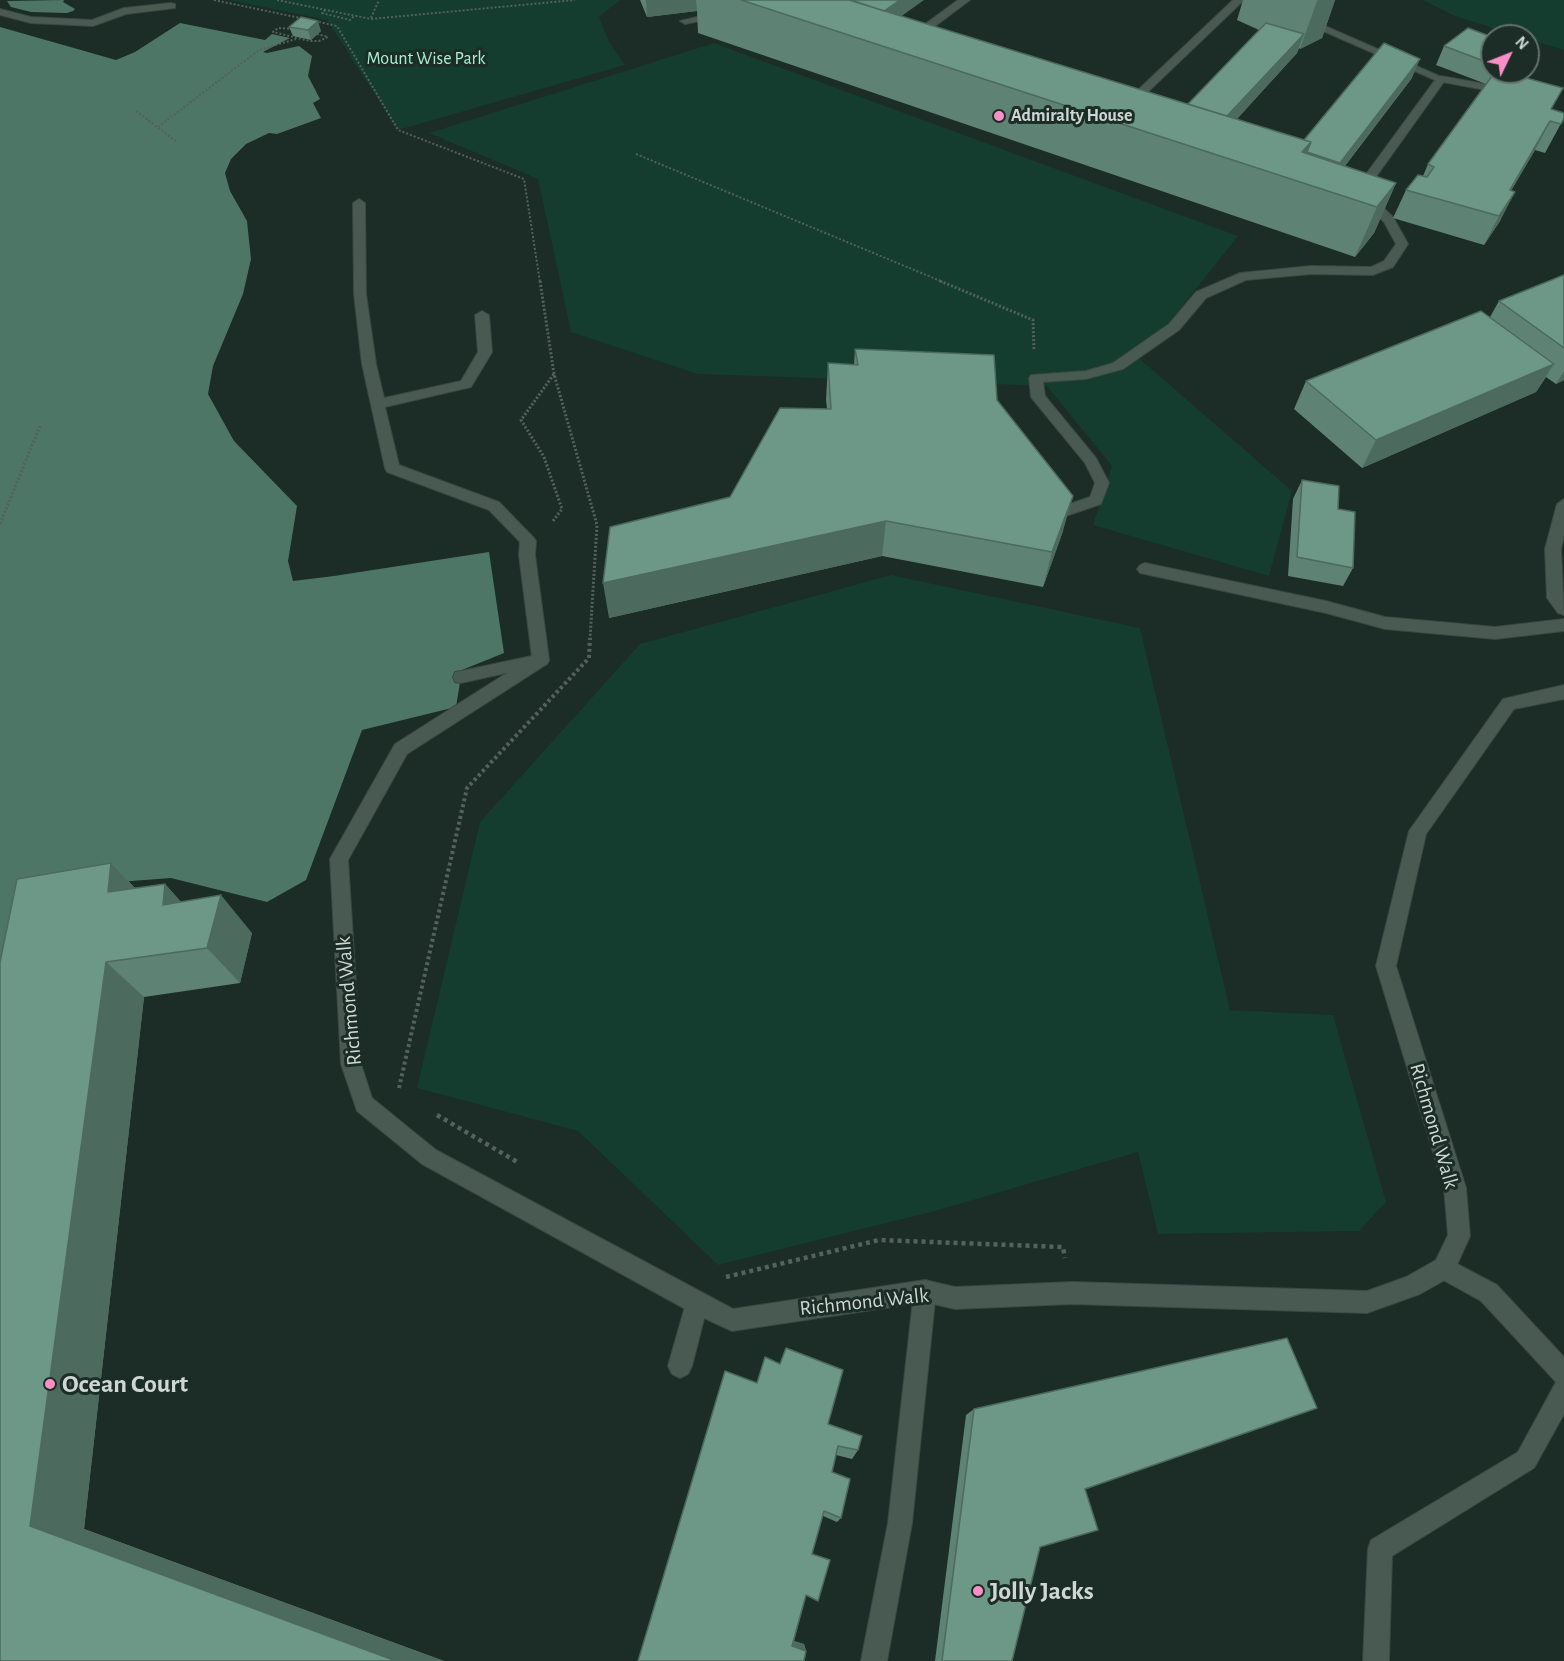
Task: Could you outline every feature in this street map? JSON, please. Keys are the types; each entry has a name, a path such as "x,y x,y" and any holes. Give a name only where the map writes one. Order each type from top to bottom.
{"street":[{"path":"902,46 965,0"},
{"path":"1121,114 1239,0"},
{"path":"1257,0 1441,79 1521,94"},
{"path":"0,12 31,20 93,23 124,11 171,6"},
{"path":"685,21 737,11"},
{"path":"1360,192 1441,79"},
{"path":"1063,512 1096,500 1102,483 1091,461 1038,397 1036,378 1086,375 1118,366 1174,327 1201,295 1244,276 1311,270 1373,271 1389,264 1402,244 1389,220 1360,192 1344,191"},
{"path":"359,204 360,294 369,364 392,468 494,506 527,548 541,660 461,677"},
{"path":"378,404 466,384 485,352 482,315"},
{"path":"1564,504 1553,549 1555,598 1564,609"},
{"path":"1145,569 1326,607 1385,623 1495,633 1564,625"},
{"name":"Richmond Walk","path":"541,660 401,749 339,859 351,1064 364,1104 429,1157 732,1320 925,1291 955,1298 1072,1293 1367,1302 1412,1286 1444,1268 1459,1236 1455,1188 1386,966 1418,831 1509,704 1564,692"},
{"path":"1444,1268 1489,1293 1564,1374"},
{"path":"874,1661 900,1523 925,1291"},
{"path":"680,1366 697,1303"},
{"path":"1376,1661 1380,1549 1526,1460 1564,1390"}],"path":[{"path":"214,0 337,26 398,130 524,179 554,375 597,525 589,658 467,788 398,1093"},
{"path":"276,0 371,19 575,0"},
{"path":"371,19 379,0"},
{"path":"325,10 322,13 350,20 355,15"},
{"path":"327,24 335,16"},
{"path":"300,30 285,27 273,32 296,39 319,41 328,37 317,34"},
{"path":"158,127 259,50 296,39"},
{"path":"136,111 177,142"},
{"path":"636,154 1033,320 1036,378"},
{"path":"527,548 562,509 544,457 521,420 554,375"},
{"path":"0,524 40,426"},
{"path":"429,1111 522,1165"},
{"path":"718,1279 879,1240 1063,1247 1072,1293"}],"green space":[{"name":"Mount Wise Park","path":"229,0 620,0 599,17 609,42 625,65 398,130 327,20"},
{"path":"1423,0 1564,0 1564,50 1540,43 1540,24 1481,24 1455,16"},
{"path":"714,43 1238,236 1140,359 1292,491 1269,576 1093,525 1112,466 1047,386 698,374 571,332 538,179 429,133"},
{"path":"891,575 1140,628 1230,1010 1333,1015 1386,1202 1359,1231 1158,1234 1138,1152 935,1211 718,1265 578,1131 417,1088 480,822 640,644"}],"shaded area":[{"path":"64,0 63,2 75,9 73,11 67,13 31,12 11,7 7,1"},
{"path":"180,23 265,40 272,34 290,38 263,52 299,46 312,56 308,76 320,99 313,103 321,118 277,134 269,133 246,144 231,159 225,173 230,191 247,221 251,259 243,294 213,366 208,394 234,441 297,506 288,561 293,581 489,552 504,653 462,670 456,707 362,730 306,880 267,902 171,878 66,886 0,1238 0,27 116,60 135,52"}],"building":[{"path":"741,0 849,0 1311,142 1302,152 1396,183 1377,207"},
{"path":"851,0 900,0 884,11"},
{"path":"301,17 318,21 308,30 289,27"},
{"path":"1266,23 1304,34 1227,116 1188,104"},
{"path":"1468,28 1480,32 1480,60 1444,46"},
{"path":"1384,43 1420,59 1340,163 1307,152 1311,142 1304,140"},
{"path":"1540,82 1563,88 1551,109 1564,113 1561,124 1550,121 1510,190 1515,192 1499,216 1406,190 1418,175 1427,177 1434,167 1428,164 1486,84 1540,84"},
{"path":"1564,275 1564,348 1499,301"},
{"path":"1481,311 1554,364 1376,440 1306,381"},
{"path":"855,349 994,355 997,400 1073,496 1052,552 886,521 603,583 610,527 730,497 780,408 831,409 828,363 858,365"},
{"path":"1302,480 1339,486 1338,509 1355,512 1353,568 1297,557"},
{"name":"Ocean Court","path":"111,863 108,892 165,884 163,905 221,895 207,948 106,962 30,1526 396,1661 0,1661 0,962 17,879"},
{"path":"1287,1338 1317,1408 1085,1489 1098,1530 1040,1547 1012,1661 942,1661 974,1409"},
{"path":"786,1348 843,1370 828,1424 862,1436 858,1450 838,1446 832,1472 850,1479 841,1518 824,1511 812,1554 830,1560 818,1601 806,1595 792,1646 806,1651 804,1661 638,1661 725,1371 757,1383 765,1357 780,1364"}],"place":[{"name":"Admiralty House","path":"999,116"},
{"name":"Ocean Court","path":"50,1384"},
{"name":"Jolly Jacks","path":"978,1591"}]}
